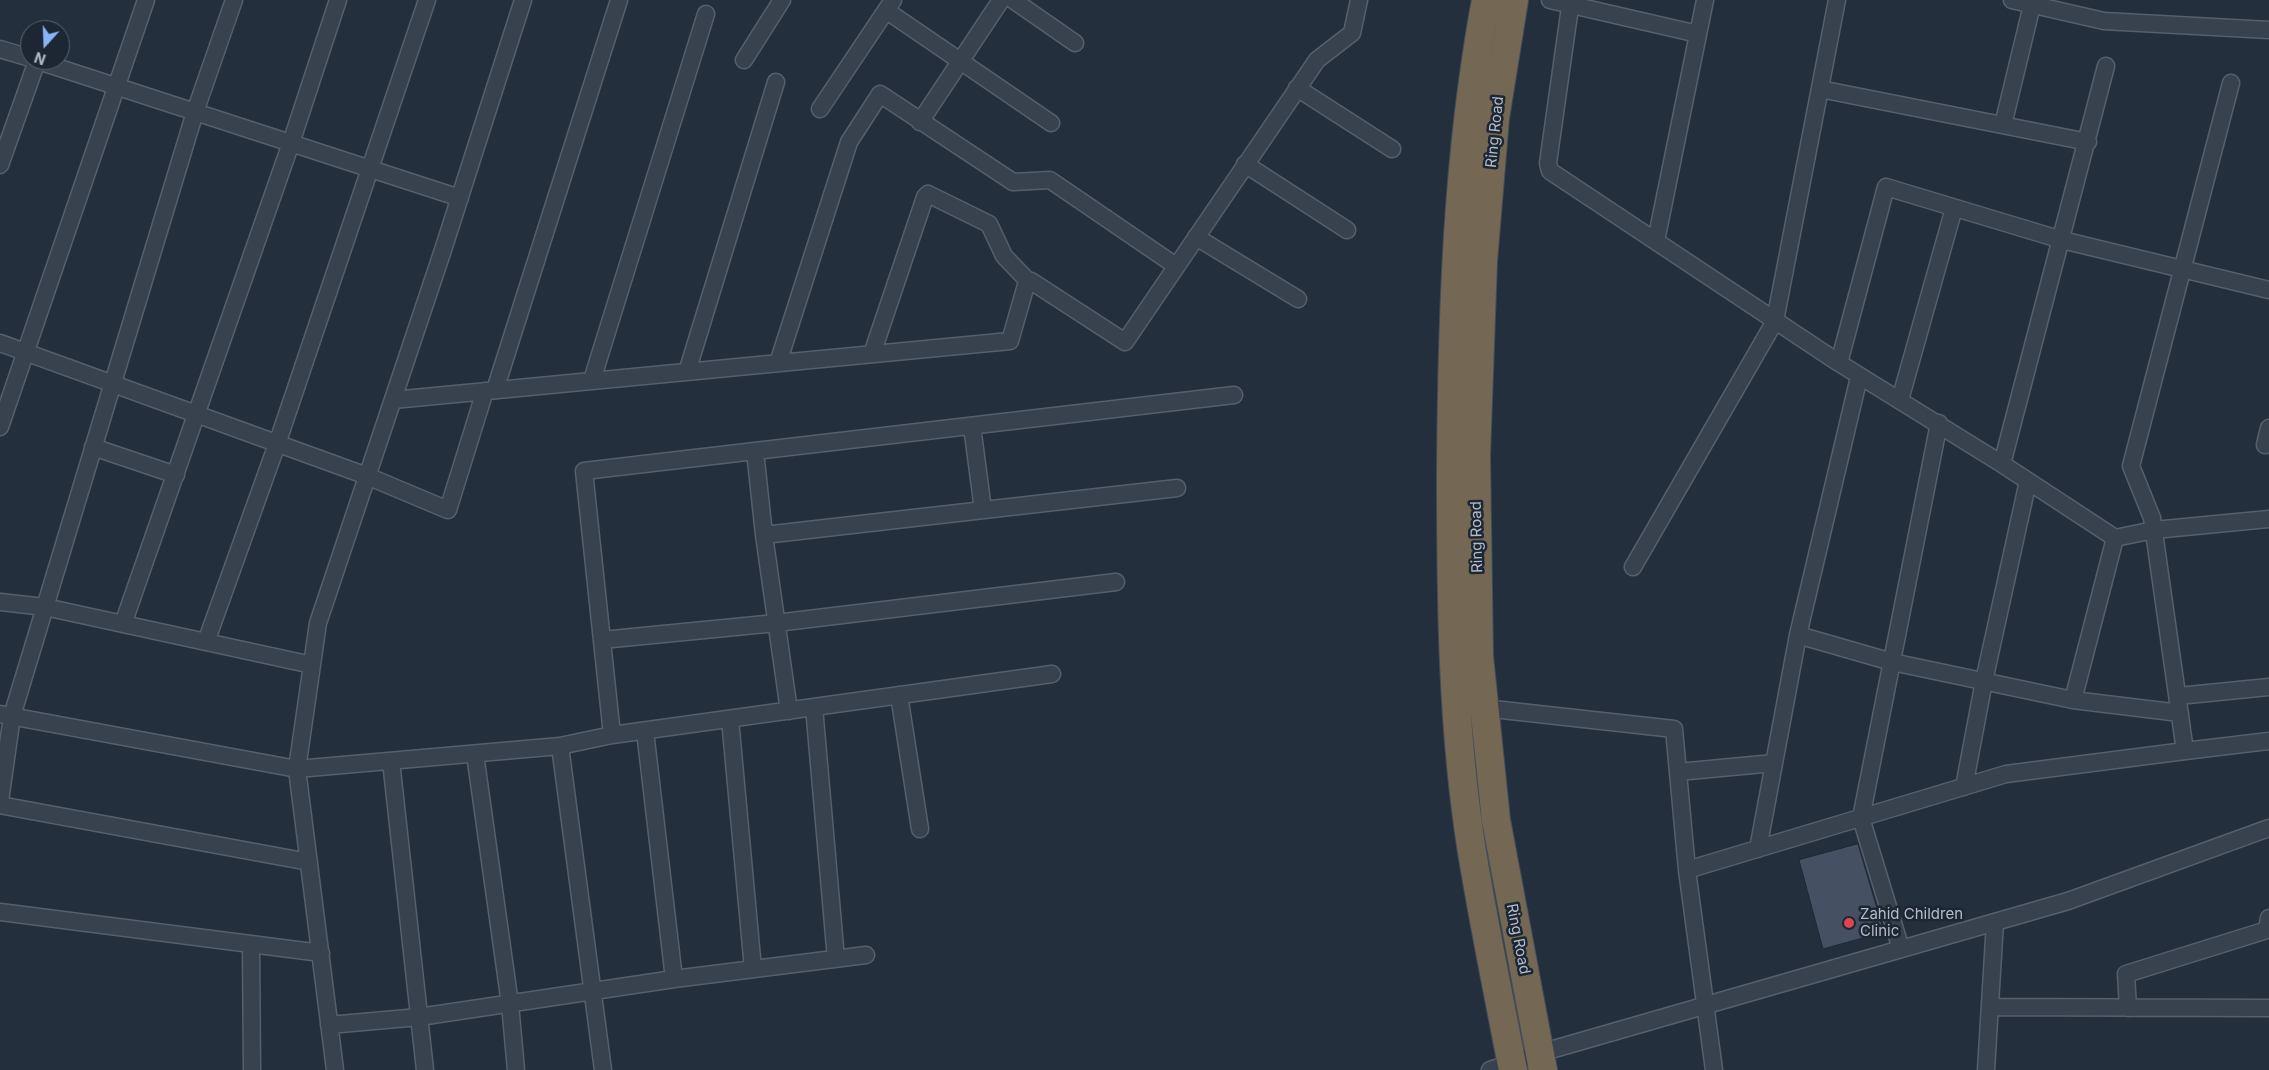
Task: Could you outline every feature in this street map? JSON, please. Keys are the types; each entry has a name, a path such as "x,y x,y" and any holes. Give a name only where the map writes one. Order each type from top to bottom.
{"highway":[{"name":"Ring Road","path":"1486,0 1465,155 1456,280 1452,414 1451,600 1458,731 1472,851 1505,1068"},
{"name":"Ring Road","path":"1514,0 1495,118 1482,290 1476,456 1479,656 1496,820 1541,1062"}],"street":[{"path":"0,427 146,0"},
{"path":"234,0 195,112 45,607 6,715 0,803 309,862"},
{"path":"123,624 291,143 338,0"},
{"path":"206,642 372,170 427,0"},
{"path":"335,1070 297,768 318,623 460,198 523,0"},
{"path":"0,344 367,476 448,510 490,390 619,0"},
{"path":"744,60 782,0"},
{"path":"920,122 1001,0"},
{"path":"1013,0 1076,43"},
{"path":"872,354 926,194 930,194 989,224 1004,256 1029,282 1033,282 1124,342 1316,60 1352,33 1359,0"},
{"path":"1550,0 1570,2 1698,34"},
{"path":"1656,241 1705,0"},
{"path":"1633,568 1774,321 1837,0"},
{"path":"2012,0 2104,21 2269,30"},
{"path":"1570,2 1548,167 1553,174 1858,376 1939,424 2114,538 2154,530 2269,519"},
{"path":"820,109 892,3 961,62 1051,124"},
{"path":"2003,125 2036,4"},
{"path":"592,380 706,14"},
{"path":"0,49 20,55"},
{"path":"2002,464 2088,142 2106,66"},
{"path":"0,165 33,70"},
{"path":"66,70 460,198"},
{"path":"687,372 776,82"},
{"path":"2185,751 2152,518 2131,466 2181,268 2232,83"},
{"path":"1297,88 1392,149"},
{"path":"1820,89 2088,142"},
{"path":"778,363 849,142 880,94 1013,182 1050,180 1176,266"},
{"path":"1246,164 1347,230"},
{"path":"1839,362 1886,187 2062,240 2269,290"},
{"path":"1900,400 1954,208"},
{"path":"1196,237 1298,299"},
{"path":"393,400 1010,341 1026,285 1029,282"},
{"path":"1758,849 1798,635 1858,376"},
{"path":"612,735 584,471 1234,396"},
{"path":"1901,950 1861,818 1939,424"},
{"path":"972,426 983,510"},
{"path":"2265,445 2269,428"},
{"path":"93,447 176,476"},
{"path":"755,451 764,535 789,711"},
{"path":"1964,787 1984,681 2028,481"},
{"path":"764,535 1177,488"},
{"path":"2072,700 2114,538"},
{"path":"602,640 776,623 1116,582"},
{"path":"0,602 45,607 312,665"},
{"path":"1798,635 1892,662 2072,700 2180,712"},
{"path":"6,715 297,768 560,746 645,730 1052,674"},
{"path":"2178,696 2269,687"},
{"path":"899,695 920,829"},
{"path":"814,707 836,959"},
{"path":"1484,708 1674,729 1687,870 1714,1070"},
{"path":"730,718 753,969"},
{"path":"645,730 674,979"},
{"path":"1687,870 2006,774 2269,742"},
{"path":"560,746 603,1070"},
{"path":"475,754 510,1004 516,1070"},
{"path":"391,761 426,1070"},
{"path":"1678,772 1774,763"},
{"path":"1505,1068 1541,1062 1705,1006 2068,901 2269,828"},
{"path":"0,912 321,953"},
{"path":"2128,1008 2126,974 2267,930 2269,918"},
{"path":"1986,1070 1995,922"},
{"path":"251,944 252,1070"},
{"path":"330,1025 419,1017 674,979 866,955"},
{"path":"1990,1007 2269,1008"}],"building":[{"path":"1858,844 1884,932 1823,949 1799,860"}],"place":[{"name":"Zahid Children Clinic","path":"1849,923"}]}
